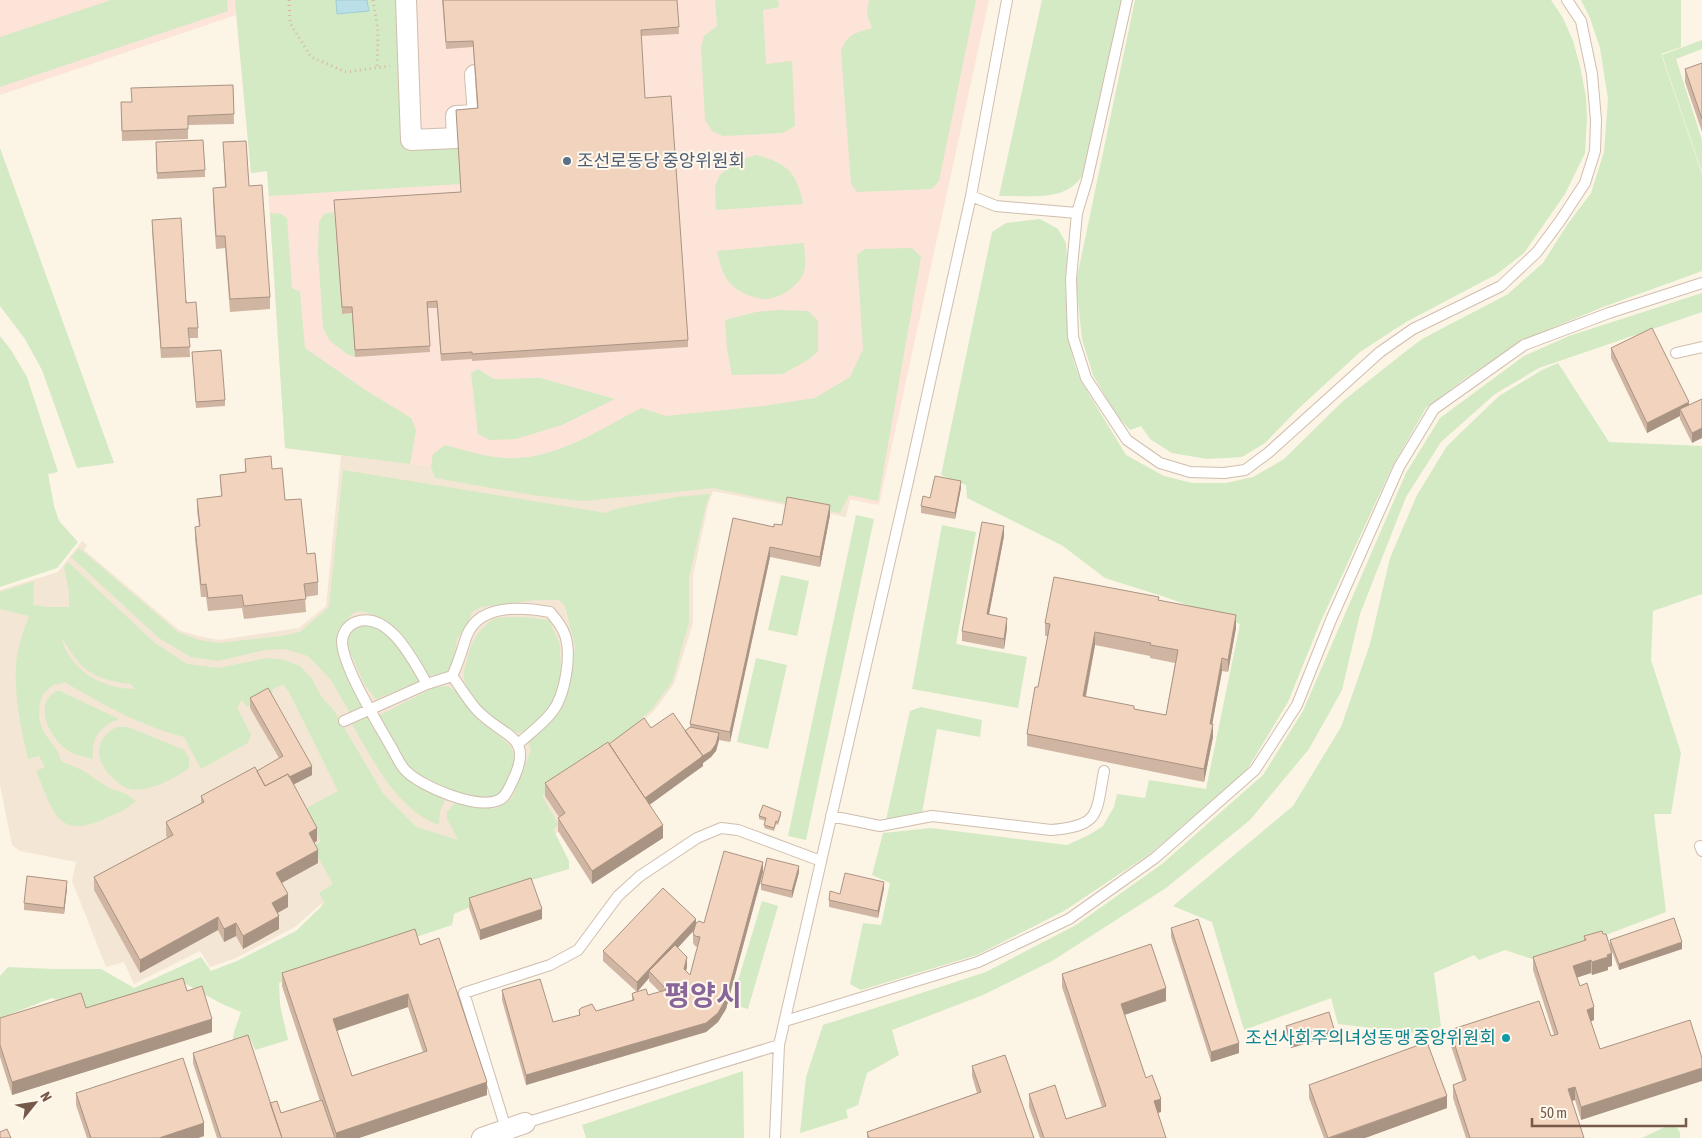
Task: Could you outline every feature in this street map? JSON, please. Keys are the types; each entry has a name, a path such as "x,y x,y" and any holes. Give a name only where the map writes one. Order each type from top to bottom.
{"street":[{"path":"406,0 412,140 457,138 456,116 478,115 474,57"},
{"path":"482,1138 516,1126"}],"lane":[{"path":"775,1138 778,1045 785,1021 971,196 1007,0"},
{"path":"1127,0 1087,180 1076,213 1071,279 1073,337 1086,378 1128,440 1160,463 1190,472 1224,473 1245,470 1268,453 1380,352 1413,329 1501,286 1537,252 1560,221 1585,183 1594,151 1596,120 1592,74 1581,21 1567,0"},
{"path":"971,196 996,206 1076,213"},
{"path":"785,1021 978,962 1069,919 1155,858 1256,770 1297,705 1331,620 1399,466 1434,409 1524,345 1609,313 1702,283"},
{"path":"1676,353 1702,347"},
{"path":"344,721 427,684 452,676 459,663 468,634 477,619 489,613 526,608 550,612 565,634 567,650 566,676 558,703 551,713 518,744"},
{"path":"427,684 410,654 391,632 381,624 359,620 350,624 345,631 342,642 348,666 370,710 403,768 414,779 448,795 486,803 503,798 520,765 521,752 518,744 476,709 452,676"},
{"path":"831,816 880,826 932,816 1051,830 1070,829 1083,825 1092,818 1098,808 1104,771"},
{"path":"778,1045 516,1126 464,993 550,965 578,950 618,896 640,876 697,838 721,828 738,830 821,861"}],"path":[{"path":"289,0 290,23 311,57 346,72 376,68 378,31 373,0"}],"shaded area":[{"path":"0,0 989,0 879,505 752,481 504,475 285,448 267,171 251,173 236,15 0,95"},
{"path":"341,455 504,475 752,481 850,499 846,517 713,491 708,505 693,576 693,623 674,684 654,711 608,754 565,826 537,850 343,952 321,904 295,927 236,958 210,967 200,951 134,984 124,962 106,967 72,881 76,862 20,851 12,845 0,785 0,590 58,572 82,541 87,545 84,550 179,630 219,640 299,628 326,606"}],"green space":[{"path":"111,0 227,0 228,11 0,87 0,37"},
{"path":"235,0 406,0 411,139 457,138 460,184 269,196 267,171 251,173"},
{"path":"715,0 778,0 779,7 763,10 766,64 792,61 795,126 783,133 723,136 712,131 705,120 701,48 704,36 717,26"},
{"path":"869,0 976,0 939,181 932,189 857,192 851,184 841,51 843,45 852,35 872,28 867,14"},
{"path":"1042,0 1123,0 1086,168 1080,179 1071,187 1049,195 999,196"},
{"path":"1135,0 1551,0 1563,18 1573,41 1580,66 1586,97 1585,153 1565,194 1524,253 1497,274 1406,322 1360,352 1297,410 1265,443 1242,457 1207,459 1172,453 1150,439 1141,426 1130,430 1116,415 1093,375 1082,339 1076,282"},
{"path":"1581,0 1681,0 1681,47 1661,54 1702,174 1702,271 1603,307 1523,340 1463,380 1426,408 1392,467 1320,623 1288,702 1247,770 1151,853 1064,911 977,955 861,990 850,984 863,923 881,925 890,883 872,875 883,833 931,828 1067,845 1103,826 1114,807 1117,794 1145,798 1149,780 1206,789 1240,624 1105,578 1063,546 967,498 966,485 941,475 992,232 1006,223 1040,219 1058,229 1066,243 1065,281 1068,337 1075,366 1081,381 1126,455 1164,476 1192,483 1226,483 1253,477 1284,459 1343,401 1422,339 1508,294 1543,263 1567,225 1591,193 1604,152 1608,99 1600,48 1590,18"},
{"path":"1702,40 1702,49 1676,59 1702,140 1702,172 1662,55"},
{"path":"0,148 114,463 77,468 42,370 25,339 0,306"},
{"path":"756,155 776,162 789,170 801,193 803,204 716,210 715,186 720,175 736,161"},
{"path":"334,212 342,314 352,313 355,357 347,354 330,341 323,328 318,252 319,222 324,214"},
{"path":"270,213 281,214 287,218 292,288 300,292 305,348 367,391 411,418 416,430 410,464 285,448"},
{"path":"804,243 805,266 801,278 785,293 766,299 758,298 736,289 722,270 717,251"},
{"path":"912,248 921,257 878,501 849,495 840,513 714,488 583,501 532,495 435,478 431,466 433,454 445,445 490,456 523,458 541,455 576,442 641,408 666,416 763,406 815,398 850,377 863,349 857,255 865,249"},
{"path":"1702,293 1702,312 1539,368 1495,394 1441,442 1406,497 1360,614 1342,690 1309,749 1250,820 1166,888 1052,961 983,995 892,1030 899,1055 867,1073 858,1105 846,1110 848,1118 800,1133 806,1077 823,1025 986,972 1076,925 1162,864 1263,775 1303,711 1406,473 1440,418 1524,356 1569,336"},
{"path":"778,310 808,311 818,321 818,351 808,360 783,374 732,375 727,349 725,320 756,312"},
{"path":"0,336 27,377 58,472 48,474 54,506 59,521 78,542 57,568 0,587"},
{"path":"1558,363 1609,442 1702,446 1702,594 1653,611 1651,660 1681,753 1671,814 1654,814 1666,912 1538,961 1505,950 1479,960 1474,955 1434,973 1441,1026 1424,1034 1338,1024 1331,998 1244,1030 1212,922 1173,906 1293,806 1341,727 1370,644 1390,558 1417,495 1447,446 1499,396 1542,370"},
{"path":"478,369 494,379 540,378 615,399 562,425 516,439 489,440 478,434 471,373"},
{"path":"343,470 606,513 615,509 677,497 710,494 689,577 689,622 672,682 652,709 605,752 542,796 559,825 553,829 569,861 569,869 532,880 454,914 452,925 279,983 280,1005 288,1040 255,1050 251,1040 232,1044 241,1012 186,984 167,986 94,1013 52,998 0,1018 0,976 8,967 101,969 134,988 201,957 211,971 237,961 296,931 325,903 319,893 333,884 312,846 321,842 303,810 338,791 288,690 283,685 272,689 273,692 247,707 242,700 237,707 251,735 248,743 201,769 184,737 137,721 64,682 58,685 54,684 45,692 39,710 43,730 57,750 61,761 82,770 109,788 126,794 136,801 116,814 86,825 74,826 65,823 57,816 46,797 36,771 45,767 39,756 28,759 21,724 16,689 16,665 19,646 29,616 0,609 0,592 34,581 33,605 69,607 69,592 64,567 68,562 155,643 187,664 219,668 266,658 285,660 300,666 312,679 321,696 335,712 382,792 416,827 458,840 447,819 447,812 454,804 462,800 493,809 503,805 512,798 531,750 528,741 561,710 571,678 575,646 565,606 559,600 537,600 481,607 472,612 465,629 457,638 453,664 446,672 429,676 390,625 373,615 361,611 353,613 340,628 336,641 345,667 364,706 350,713 331,680 308,656 285,649 265,650 218,661 191,657 159,638 71,557 79,548 178,632 199,640 220,643 300,632 329,607","holes":["61,638 85,669 97,676 131,684 135,689 111,686 89,676 72,660"]},
{"path":"856,515 874,519 806,840 788,836"},
{"path":"942,525 976,532 956,644 1027,657 1018,708 912,689"},
{"path":"781,575 809,581 797,636 768,630"},
{"path":"521,617 549,620 560,645 561,677 556,697 550,710 524,733 506,728 479,706 467,688 464,679 467,658 473,641 484,627 497,618"},
{"path":"373,624 390,635 402,648 421,681 376,699 364,684 346,643 347,635 358,627"},
{"path":"756,658 787,665 768,749 737,742"},
{"path":"447,686 461,694 479,721 498,734 511,747 517,762 500,796 491,800 453,791 415,773 405,764 381,719 380,715 435,687"},
{"path":"56,691 60,691 119,719 106,726 98,734 93,745 93,759 76,755 67,750 50,730 46,722 45,705 49,697"},
{"path":"921,707 982,720 980,737 937,729 922,813 886,820 910,711"},
{"path":"369,717 401,771 414,785 445,800 440,811 439,825 424,818 411,808 399,796 378,768 352,724"},
{"path":"117,727 127,727 136,730 184,750 189,758 189,768 153,787 138,790 124,787 108,774 103,767 99,752 103,738"},
{"path":"762,901 778,906 748,1009 731,1004"},
{"path":"743,1071 744,1138 586,1138 582,1125"},
{"path":"1667,1126 1677,1128 1680,1132 1680,1138 1642,1138"}],"water":[{"path":"336,0 367,0 369,11 337,14"}],"building":[{"name":"조선로동당 중앙위원회","path":"443,0 677,0 679,27 641,30 645,98 671,96 688,340 472,354 472,352 441,354 437,301 427,302 430,346 355,350 352,307 342,307 334,200 461,192 456,110 478,108 473,41 446,42"},
{"path":"1702,63 1702,119 1685,69"},
{"path":"233,85 234,114 188,116 188,129 122,131 121,102 132,102 131,88"},
{"path":"203,140 205,170 157,173 156,142"},
{"path":"246,141 249,186 262,185 270,297 230,299 225,236 216,236 213,188 226,187 223,142"},
{"path":"181,218 186,303 196,302 198,328 188,328 190,347 161,348 152,220"},
{"path":"1652,328 1689,402 1647,423 1611,348"},
{"path":"221,350 225,400 196,402 192,352"},
{"path":"1702,399 1702,428 1692,433 1680,409"},
{"path":"271,456 272,469 282,468 285,500 301,499 307,554 315,553 318,582 304,584 306,599 244,606 242,595 208,598 206,584 201,585 195,527 200,526 197,499 222,496 220,475 246,472 245,459"},
{"path":"935,476 961,481 955,513 921,506 923,496 930,498"},
{"path":"787,497 830,505 820,557 770,547 730,732 690,724 733,518 774,527 774,524 782,525"},
{"path":"982,522 1004,526 987,614 1007,618 1004,639 962,631"},
{"path":"1054,577 1159,597 1158,600 1236,615 1228,660 1222,658 1210,724 1213,724 1204,769 1027,734 1035,687 1038,687 1050,624 1045,623","holes":["1095,632 1151,643 1150,645 1178,650 1166,715 1134,709 1134,706 1083,696"]},
{"path":"268,688 312,766 289,777 288,774 265,786 257,771 283,756 250,698"},
{"path":"673,713 703,756 645,798 609,744 644,718 651,728"},
{"path":"690,727 719,733 716,744 711,751 703,756 685,731"},
{"path":"608,742 663,825 592,871 558,818 565,813 545,783"},
{"path":"255,767 265,786 288,774 317,828 309,833 318,850 276,873 288,894 272,903 279,916 243,936 236,923 224,929 218,917 140,960 94,877 173,835 166,822 204,802 201,796"},
{"path":"763,805 781,812 774,828 764,825 766,818 759,816"},
{"path":"724,851 763,862 726,999 718,1013 706,1023 526,1075 502,990 540,979 553,1022 580,1015 579,1010 581,1008 592,1004 596,1011 634,1000 633,993 646,989 648,995 677,987 671,982 665,988 649,971 675,945 687,957 684,969 690,975 700,937 695,936 693,933 696,923 699,921 704,923"},
{"path":"767,858 799,866 792,891 761,884"},
{"path":"845,873 884,882 878,911 829,900 830,891 840,894"},
{"path":"27,876 67,881 64,908 24,903"},
{"path":"531,878 542,909 480,930 469,898"},
{"path":"663,888 696,919 637,982 603,951"},
{"path":"1674,918 1682,942 1619,964 1610,940"},
{"path":"1198,919 1239,1043 1211,1052 1171,928"},
{"path":"415,929 420,945 439,938 487,1082 336,1133 282,973","holes":["408,994 427,1051 352,1076 333,1019"]},
{"name":"조선사회주의녀성동맹 중앙위원회","path":"1602,931 1603,934 1606,934 1612,953 1607,955 1608,957 1573,966 1580,986 1587,983 1594,1007 1587,1010 1600,1049 1690,1020 1702,1058 1702,1068 1581,1107 1575,1087 1568,1089 1584,1138 1470,1138 1453,1085 1466,1080 1450,1030 1539,1001 1551,1036 1558,1034 1533,957 1586,940 1584,936"},
{"path":"1151,944 1166,988 1121,1004 1146,1078 1152,1075 1161,1099 1154,1101 1166,1138 1044,1138 1029,1094 1055,1085 1066,1119 1106,1106 1062,974"},
{"path":"183,978 187,991 202,986 212,1019 12,1082 0,1045 0,1018 81,993 86,1008"},
{"path":"1329,1012 1334,1029 1291,1042 1286,1026"},
{"path":"248,1035 282,1138 221,1138 193,1053"},
{"path":"1427,1042 1447,1096 1328,1138 1309,1085"},
{"path":"1005,1055 1034,1138 869,1138 867,1132 981,1092 972,1066"},
{"path":"183,1058 204,1123 159,1138 91,1138 76,1093"},
{"path":"322,1100 335,1138 282,1138 270,1103 277,1101 281,1113"},
{"path":"7,1129 11,1138 0,1138 0,1132"}],"place":[{"name":"조선로동당 중앙위원회","path":"567,161"},
{"name":"조선사회주의녀성동맹 중앙위원회","path":"1506,1038"}],"district":[{"name":"평양시","path":"703,995"}]}
